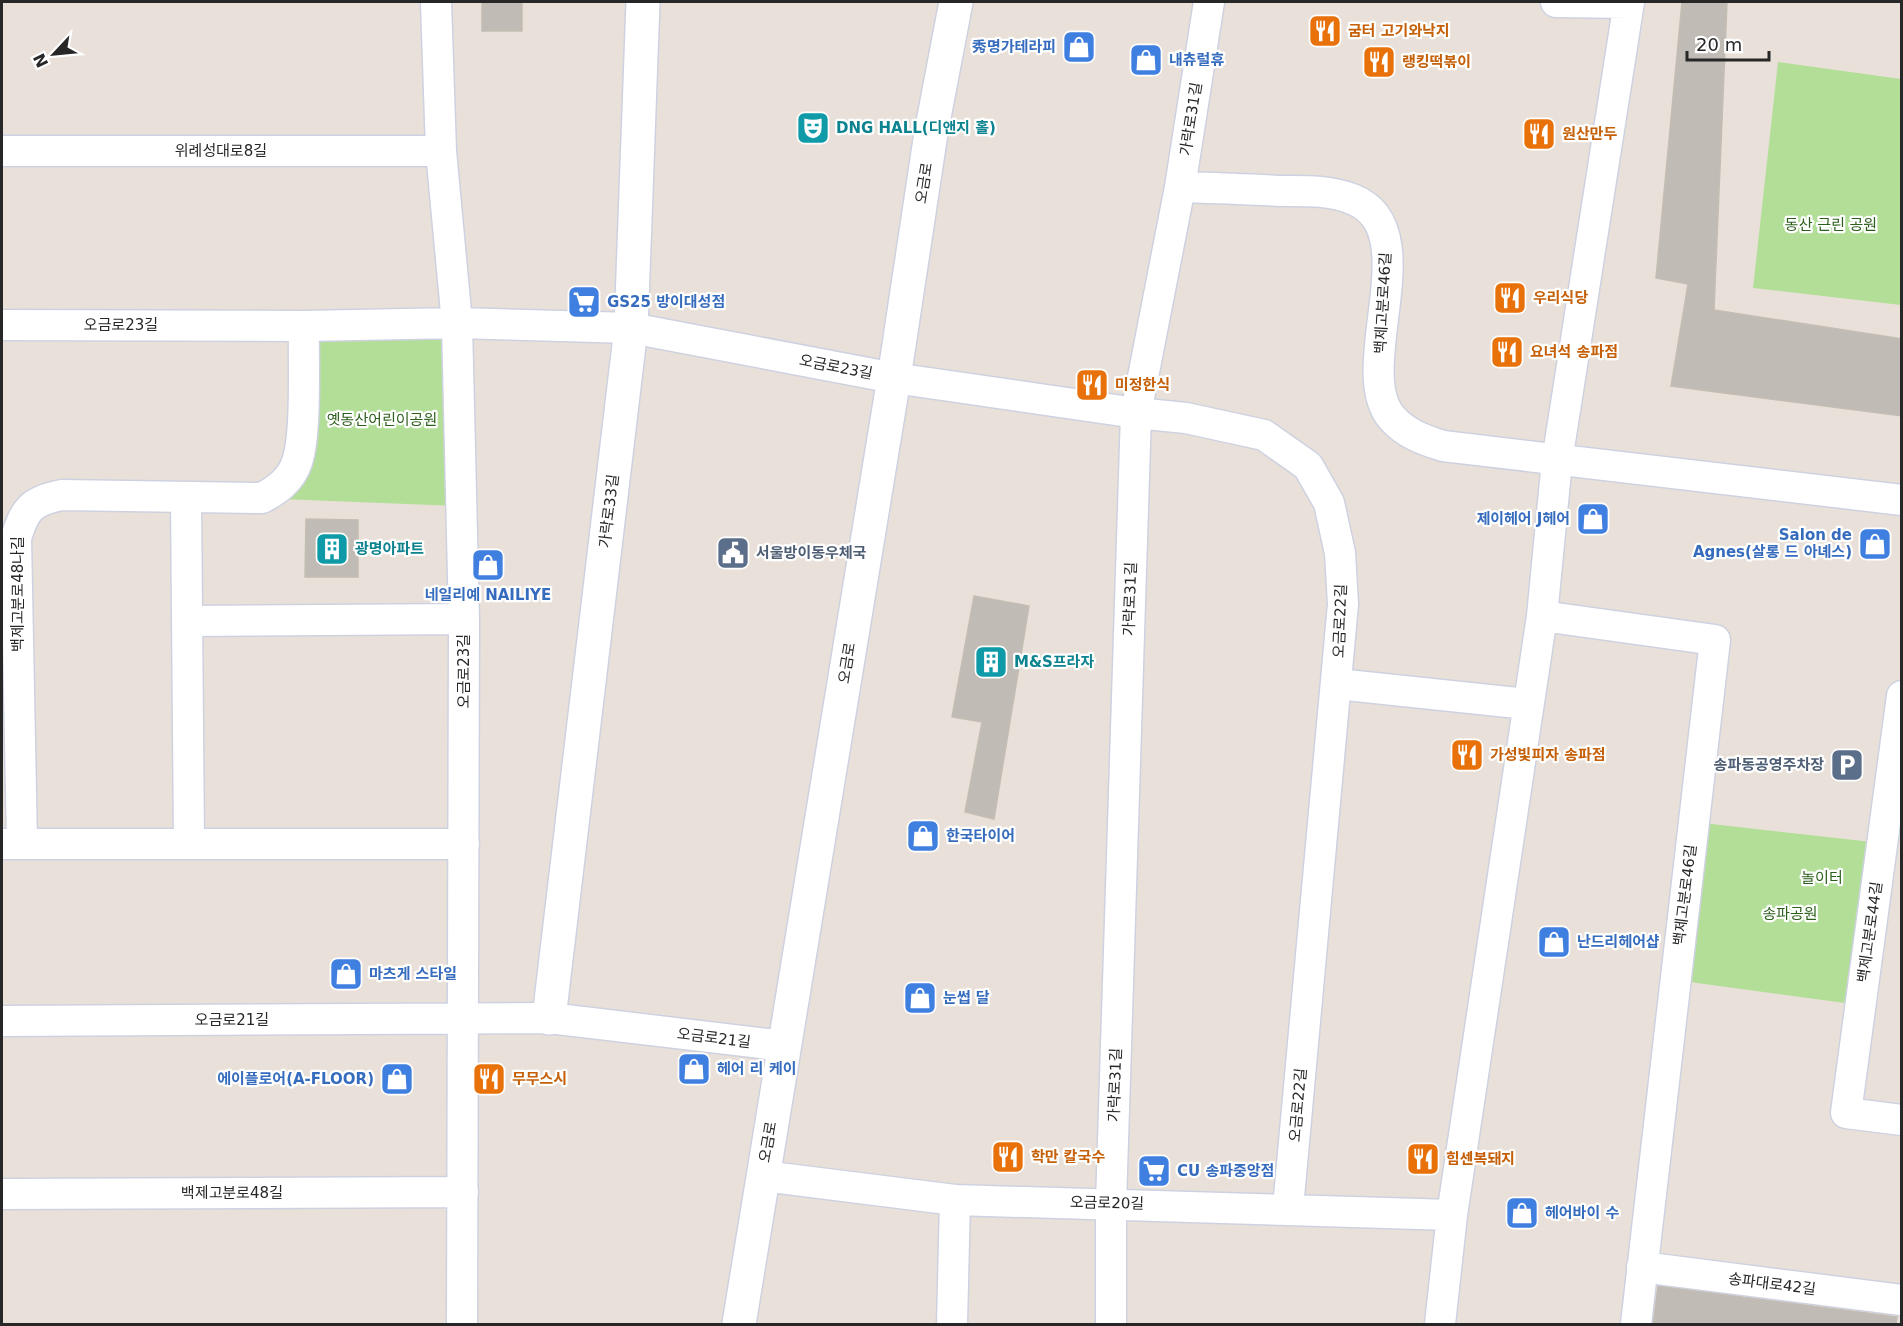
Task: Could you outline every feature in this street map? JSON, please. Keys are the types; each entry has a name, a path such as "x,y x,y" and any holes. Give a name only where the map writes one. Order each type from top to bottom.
{"main road":[{"name":"가락로33길","path":"549,1018 631,328 643,2"},
{"name":"오금로","path":"739,1324 894,378 931,133 956,2"}],"street":[{"name":"오금로23길","path":"436,2 441,151 457,323 464,619 463,1019"},
{"name":"가락로31길","path":"1111,1203 1136,414 1180,187 1209,2"},
{"path":"1440,1324 1452,1215 1542,616 1557,461 1629,2 1556,2"},
{"name":"위례성대로8길","path":"2,151 441,151"},
{"name":"백제고분로46길","path":"1180,187 1319,192 1354,199 1376,217 1386,240 1388,261 1380,362 1381,395 1391,417 1415,437 1443,446 1557,461 1902,501"},
{"name":"오금로23길","path":"2,325 304,326 457,323 631,328 894,378"},
{"name":"백제고분로48나길","path":"304,326 301,434 297,463 281,488 262,498 62,495 38,500 22,517 16,538 12,844 464,844"},
{"name":"오금로22길","path":"894,378 1136,414 1186,418 1264,435 1308,466 1329,503 1340,553 1343,604 1288,1208"},
{"path":"186,497 189,843"},
{"name":"백제고분로46길","path":"1542,616 1715,640 1636,1324"},
{"path":"187,621 464,619"},
{"path":"1337,684 1527,704"},
{"name":"백제고분로44길","path":"1902,696 1846,1113 1902,1120"},
{"name":"오금로21길","path":"2,1021 549,1018 784,1046"},
{"path":"462,1324 463,1019"},
{"name":"오금로20길","path":"763,1176 955,1200 1288,1208 1452,1215"},
{"name":"백제고분로48길","path":"2,1194 463,1192"},
{"path":"952,1324 955,1200"},
{"path":"1111,1203 1111,1324"},
{"name":"송파대로42길","path":"1642,1267 1902,1300"}],"green space":[{"name":"동산 근린 공원","path":"1778,62 1901,79 1901,305 1753,288"},
{"name":"옛동산어린이공원","path":"458,331 458,506 280,499 311,332"},
{"name":"송파공원","path":"1694,822 1881,843 1860,1005 1675,980"}],"building":[{"path":"482,2 522,2 522,31 482,31"},
{"path":"1682,2 1727,2 1714,310 1902,339 1902,416 1671,386 1688,284 1656,278"},
{"name":"광명아파트","path":"306,519 358,520 358,577 305,577"},
{"name":"M&S프라자","path":"974,596 1029,606 994,819 965,812 982,722 952,717"},
{"path":"1658,1286 1897,1317 1896,1324 1653,1324"}],"place":[{"name":"굼터 고기와낙지","path":"1325,31"},
{"name":"秀명가테라피","path":"1079,47"},
{"name":"내츄럴휴","path":"1146,60"},
{"name":"랭킹떡볶이","path":"1379,62"},
{"name":"DNG HALL(디앤지 홀)","path":"813,128"},
{"name":"원산만두","path":"1539,134"},
{"name":"우리식당","path":"1510,298"},
{"name":"GS25 방이대성점","path":"584,302"},
{"name":"요녀석 송파점","path":"1507,352"},
{"name":"미정한식","path":"1092,385"},
{"name":"제이헤어 J헤어","path":"1593,519"},
{"name":"Salon de Agnes(살롱 드 아녜스)","path":"1875,544"},
{"name":"광명아파트","path":"332,549"},
{"name":"서울방이동우체국","path":"733,553"},
{"name":"네일리예 NAILIYE","path":"488,565"},
{"name":"M&S프라자","path":"991,662"},
{"name":"가성빛피자 송파점","path":"1467,755"},
{"name":"송파동공영주차장","path":"1847,765"},
{"name":"한국타이어","path":"923,836"},
{"name":"난드리헤어샵","path":"1554,942"},
{"name":"마츠게 스타일","path":"346,974"},
{"name":"눈썹 달","path":"920,998"},
{"name":"헤어 리 케이","path":"694,1069"},
{"name":"에이플로어(A-FLOOR)","path":"397,1079"},
{"name":"무무스시","path":"489,1079"},
{"name":"학만 칼국수","path":"1008,1157"},
{"name":"힘센복돼지","path":"1423,1159"},
{"name":"CU 송파중앙점","path":"1154,1171"},
{"name":"헤어바이 수","path":"1522,1213"}],"park label":[{"name":"놀이터","path":"1822,878"}]}
